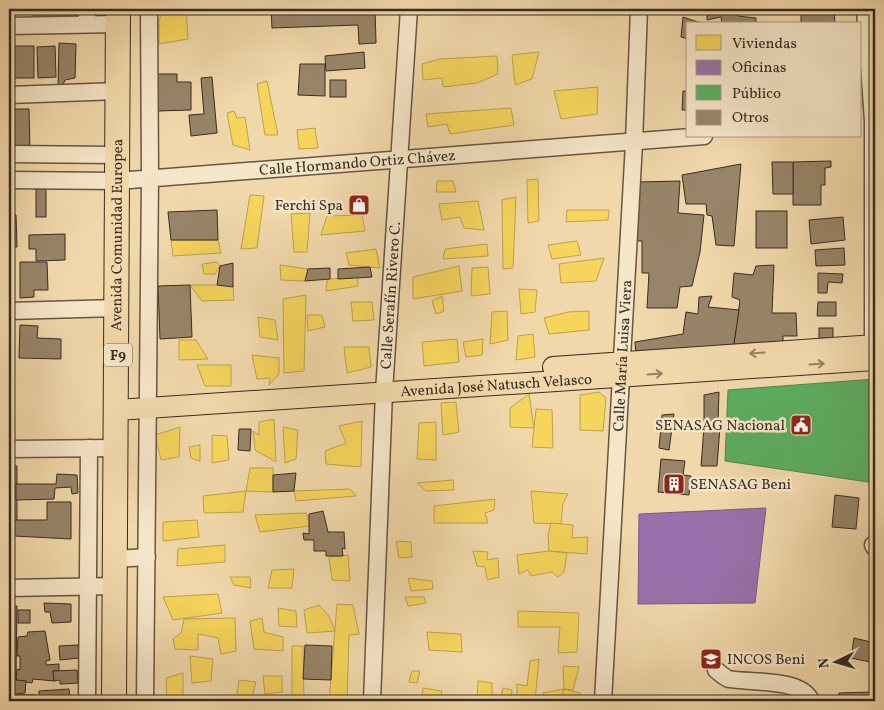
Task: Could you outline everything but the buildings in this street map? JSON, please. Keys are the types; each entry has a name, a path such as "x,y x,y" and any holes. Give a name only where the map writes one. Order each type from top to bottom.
{"highway":[{"name":"Avenida Comunidad Europea","path":"114,701 118,308 118,16"}],"main road":[{"name":"Avenida José Natusch Velasco","path":"117,404 874,352"}],"street":[{"path":"145,701 150,177 149,9"},
{"name":"Calle Serafín Rivero C.","path":"372,701 385,386 409,9"},
{"name":"Calle María Luisa Viera","path":"603,701 634,143 639,9"},
{"path":"865,9 874,352"},
{"path":"9,26 87,17 118,16"},
{"path":"9,95 118,91"},
{"name":"Calle Hormando Ortiz Chávez","path":"9,180 117,181 400,158 634,143 686,138"},
{"path":"9,154 117,155"},
{"path":"9,311 118,308"},
{"path":"87,701 89,448"},
{"path":"9,449 116,448"},
{"path":"116,559 146,557"},
{"path":"9,588 115,586"},
{"path":"716,670 728,679 793,687 809,696 811,701"}],"place":[{"name":"Ferchi Spa","path":"359,205"},
{"name":"SENASAG Nacional","path":"801,425"},
{"name":"SENASAG Beni","path":"674,484"},
{"name":"INCOS Beni","path":"711,659"}]}
